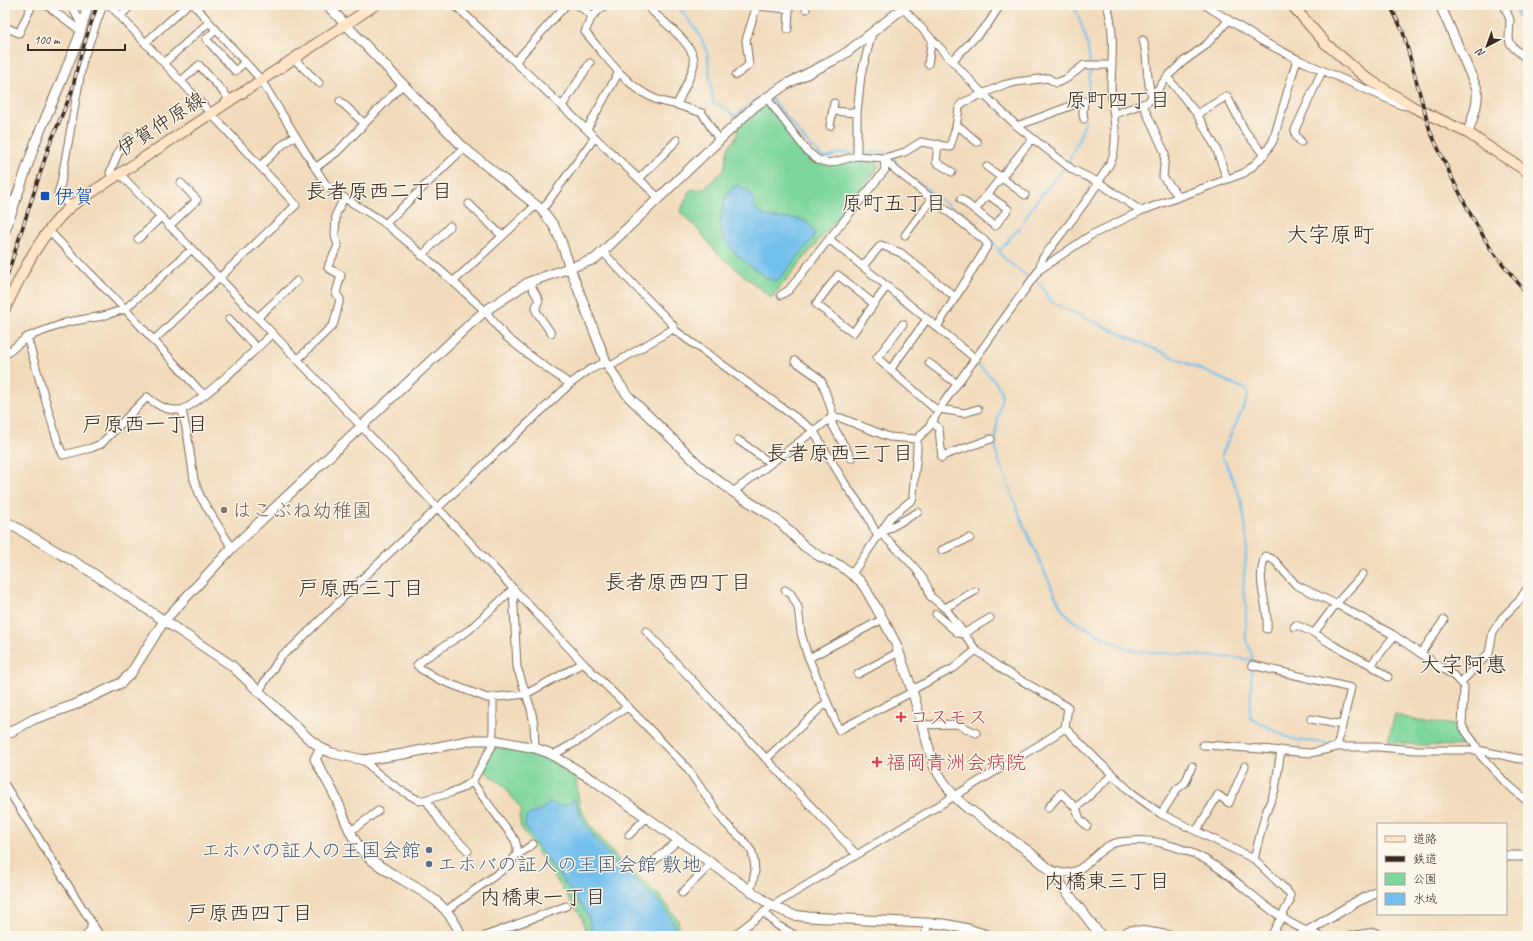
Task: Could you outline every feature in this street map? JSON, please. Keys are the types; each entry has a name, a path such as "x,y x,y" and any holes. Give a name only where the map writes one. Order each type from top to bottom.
{"main road":[{"name":"伊賀仲原線","path":"5,309 28,262 48,230 71,206 375,5"},
{"path":"1292,5 1325,43 1365,77 1413,107 1468,133 1528,172"}],"street":[{"path":"5,27 19,33 32,5"},
{"path":"46,5 81,28"},
{"path":"72,5 81,28"},
{"path":"5,231 38,138 62,82 88,5"},
{"path":"71,206 60,198 58,193 83,60 103,5"},
{"path":"110,5 296,204 154,341"},
{"path":"120,16 132,5"},
{"path":"145,43 187,5"},
{"path":"194,5 261,80 326,186 385,224 485,311 507,338 570,384"},
{"path":"327,5 464,148 539,207 554,226 607,364 629,397 703,469 733,492 769,514 783,525 804,546 852,574 865,588 883,619 899,652 934,766 954,796 966,807 1028,851 1049,869 1101,936"},
{"path":"455,5 659,198"},
{"path":"515,62 566,5"},
{"path":"578,5 592,16"},
{"path":"606,5 592,16 586,32 619,72 636,88 656,100 702,113 719,140"},
{"path":"648,5 652,12 688,47 693,56 694,62 692,69 677,105"},
{"path":"736,75 750,65 746,40 757,5 789,8 788,29"},
{"path":"952,61 988,24 1000,5"},
{"path":"852,574 891,517 914,499 913,483 917,439 929,427 957,384 1039,270 1042,259 1110,165 1113,156 1115,114 1111,91 1112,38 1110,13 1107,5"},
{"path":"1205,5 1262,42 1322,71 1401,105 1413,107"},
{"path":"1440,5 1477,89 1477,104 1468,133"},
{"path":"1504,5 1510,20 1510,43 1528,60"},
{"path":"5,735 34,719 74,705 121,683 131,673 164,621 232,548 485,311 529,282 588,263 595,259 766,97 785,85 834,60 872,33 904,6 983,94 1032,139 1073,170 1098,182 1141,211"},
{"path":"1115,114 1148,102 1167,77 1184,61 1205,46 1229,20"},
{"path":"164,63 209,22"},
{"path":"216,30 206,39 235,71 245,62"},
{"path":"857,156 857,113 861,75 872,33"},
{"path":"1143,40 1147,53 1147,85 1152,96"},
{"path":"928,64 931,44 934,41"},
{"path":"294,59 319,83"},
{"path":"1039,270 1091,235 1141,211 1244,173 1256,164 1273,141 1297,59"},
{"path":"562,106 590,63"},
{"path":"766,97 812,156 818,160 830,163 857,156 884,158 905,152 921,142 950,147 956,127 958,108 962,103 1003,85 1016,82 1048,78 1056,83 1066,79 1084,64 1112,66"},
{"path":"181,81 199,65 226,95 229,102"},
{"path":"1301,142 1296,136 1295,130 1322,71"},
{"path":"586,129 619,72"},
{"path":"1167,77 1197,114 1216,148 1227,179"},
{"path":"1360,87 1365,77"},
{"path":"315,168 337,152 403,84"},
{"path":"1197,114 1227,96 1245,131 1264,155"},
{"path":"340,101 364,123"},
{"path":"1017,126 1084,102 1084,119"},
{"path":"1142,105 1164,153 1163,177 1179,197"},
{"path":"830,126 833,107 857,113"},
{"path":"956,127 961,128 977,142"},
{"path":"260,166 295,135"},
{"path":"128,137 118,153 110,173 161,217 361,426 582,663 628,707 687,768 726,823 743,840 752,852 754,871 750,890"},
{"path":"453,282 502,236 539,207 595,137"},
{"path":"975,210 1032,139"},
{"path":"639,179 678,140"},
{"path":"938,144 936,162 952,172"},
{"path":"385,224 464,148"},
{"path":"884,158 893,168 984,240 988,245 937,327"},
{"path":"781,295 789,290 885,170 884,158"},
{"path":"988,168 1025,195"},
{"path":"169,226 197,200 181,183"},
{"path":"5,192 6,196 14,206"},
{"path":"961,199 995,226 1008,210 988,194"},
{"path":"297,360 334,323 340,299 336,294 341,275 328,268 338,246 335,236 336,214 344,198"},
{"path":"905,235 932,199"},
{"path":"469,204 502,236"},
{"path":"138,239 161,217"},
{"path":"422,256 450,226"},
{"path":"48,230 126,309 205,395"},
{"path":"830,239 976,359"},
{"path":"863,266 881,245 901,253 955,297"},
{"path":"5,355 27,337 68,322 103,316 126,309 192,249"},
{"path":"603,252 632,284 673,324 673,329 813,430 847,487 880,535 922,576 929,590 930,596 945,608 976,650 1003,670 1068,707 1066,728 1126,788 1161,814 1197,830 1254,859 1290,894 1290,901 1271,936"},
{"path":"874,304 838,274 816,304 853,333 874,304 887,286"},
{"path":"257,318 296,281"},
{"path":"529,282 539,300 536,311 551,333"},
{"path":"229,319 257,348"},
{"path":"890,370 927,320"},
{"path":"903,324 877,358 934,408 964,413 978,409"},
{"path":"259,691 281,656 293,647 366,575 570,384 589,370 607,364 673,329"},
{"path":"27,337 58,443 63,455 101,444 147,396 160,407 170,410 182,410 205,395 272,334"},
{"path":"795,361 819,378 822,382 832,411 832,424 851,458"},
{"path":"929,362 957,384"},
{"path":"182,410 194,480 201,498 232,548"},
{"path":"733,492 832,417 841,418 889,437 917,439"},
{"path":"932,421 939,429 942,457 991,439"},
{"path":"738,440 770,463"},
{"path":"880,535 918,512"},
{"path":"5,521 88,570 231,665 304,734 321,748 332,753 364,760 473,740 493,740 535,748 553,755 595,781 750,890 768,909 777,924 796,936"},
{"path":"942,550 970,538"},
{"path":"1267,629 1268,617 1260,581 1265,556 1274,560 1296,585 1336,604 1394,636 1421,653 1461,682 1464,687 1462,726 1481,756 1528,802"},
{"path":"1314,633 1336,604 1363,574"},
{"path":"1461,682 1489,653 1494,632 1502,618 1520,601 1528,587"},
{"path":"513,589 517,667 534,724 535,748"},
{"path":"513,589 469,630 417,665 440,680 487,698 526,694 582,663"},
{"path":"785,590 791,594 798,607 801,633 809,658 839,730 954,668 976,650"},
{"path":"945,608 975,591"},
{"path":"936,614 958,633 963,634 990,618"},
{"path":"809,658 883,619"},
{"path":"1421,653 1444,620"},
{"path":"1294,627 1296,625 1300,626 1314,633 1388,677"},
{"path":"646,631 856,854"},
{"path":"1371,666 1394,636"},
{"path":"858,674 899,652"},
{"path":"1252,665 1350,688 1336,747"},
{"path":"364,760 375,772 405,794 420,802 455,791 472,782 492,746 493,697"},
{"path":"766,759 827,702"},
{"path":"553,755 585,737 613,716 628,707"},
{"path":"1311,719 1342,725"},
{"path":"922,725 957,724 976,733"},
{"path":"733,936 768,909 856,854 1066,728"},
{"path":"1203,746 1281,750 1311,754 1336,747 1390,747 1416,750 1478,750 1528,760"},
{"path":"321,748 315,759 334,794 355,839 367,855 380,866 431,896 447,910 461,936"},
{"path":"1254,859 1265,816 1275,790 1281,750"},
{"path":"1161,814 1177,789 1185,782 1192,766"},
{"path":"1197,830 1218,795 1229,803 1245,766"},
{"path":"1076,808 1112,775"},
{"path":"447,910 508,866 517,854 515,840 472,782"},
{"path":"5,785 100,936"},
{"path":"1048,808 1062,793 1076,808 1080,819 1087,826"},
{"path":"426,800 442,824 468,851"},
{"path":"351,831 378,811"},
{"path":"629,835 647,817"},
{"path":"649,865 679,840"},
{"path":"1049,869 1064,873 1076,871 1110,844 1135,840 1160,842 1202,858 1217,867 1303,934 1320,936"},
{"path":"517,854 533,844"},
{"path":"1507,856 1528,856"},
{"path":"682,893 712,863"},
{"path":"1303,934 1356,902 1377,892"},
{"path":"485,936 566,906"},
{"path":"768,909 808,917 944,924 968,929 990,936"},
{"path":"925,936 928,923"},
{"path":"87,936 92,929 92,924"},
{"path":"1122,936 1125,932 1133,929 1172,936"},
{"path":"1354,936 1376,932 1382,936"}],"green space":[{"path":"766,102 809,157 815,161 826,165 863,160 877,162 879,166 771,298 718,254 695,226 680,212 690,190 703,189 724,170 728,148 737,136 738,127"},
{"path":"1395,714 1411,719 1456,725 1472,746 1418,745 1388,741"},
{"path":"498,747 524,751 544,758 575,774 580,807 589,824 616,857 661,897 678,920 680,936 587,936 582,918 521,827 519,815 522,810 504,786 482,769 494,748"}],"water":[{"path":"1513,5 1528,5 1528,32 1521,23"},
{"path":"738,185 749,192 752,196 755,208 761,213 773,218 793,218 805,221 815,232 813,239 779,279 774,281 768,279 733,252 723,238 720,225 724,200 729,191"},
{"path":"574,798 577,808 592,834 618,864 662,906 675,926 677,936 593,936 588,915 536,844 525,826 526,817 544,808 550,802 563,806 569,804"}],"waterway":[{"path":"677,5 698,32 707,52 713,104 723,106 735,116 766,92 768,95"},
{"path":"1074,5 1087,41 1090,63"},
{"path":"1087,101 1091,67"},
{"path":"771,98 806,141 822,157 826,158 841,153 854,153"},
{"path":"1068,163 1085,121"},
{"path":"859,153 882,152 890,154"},
{"path":"893,157 896,159 896,166 953,209 993,242 1003,257 1042,286 1049,300 1065,309 1247,390 1248,397 1222,454 1222,458 1226,463 1241,500 1247,541 1243,590 1246,602 1246,640 1252,655 1250,718 1296,740 1336,744"},
{"path":"1000,250 1020,227 1034,204 1065,167"},
{"path":"976,363 998,385 1002,394 996,435 996,451 998,459 1024,526 1056,597 1062,609 1073,621 1119,645 1135,651 1252,660"},
{"path":"1384,744 1396,745"}],"railway":[{"path":"5,282 49,146 72,91 79,61 97,5"},
{"path":"1390,5 1403,32 1430,131 1453,180 1492,251 1528,295"}],"place":[{"name":"伊賀","path":"45,196"},
{"name":"はこぶね幼稚園","path":"224,510"},
{"name":"コスモス","path":"901,717"},
{"name":"福岡青洲会病院","path":"877,762"},
{"name":"エホバの証人の王国会館","path":"429,850"},
{"name":"エホバの証人の王国会館 敷地","path":"429,864"}],"district":[{"name":"原町四丁目","path":"1118,100"},
{"name":"長者原西二丁目","path":"379,191"},
{"name":"原町五丁目","path":"894,203"},
{"name":"大字原町","path":"1330,235"},
{"name":"戸原西一丁目","path":"145,424"},
{"name":"長者原西三丁目","path":"840,453"},
{"name":"長者原西四丁目","path":"678,582"},
{"name":"戸原西三丁目","path":"361,588"},
{"name":"大字阿惠","path":"1463,665"},
{"name":"内橋東三丁目","path":"1107,881"},
{"name":"内橋東一丁目","path":"543,897"},
{"name":"戸原西四丁目","path":"250,913"}]}
